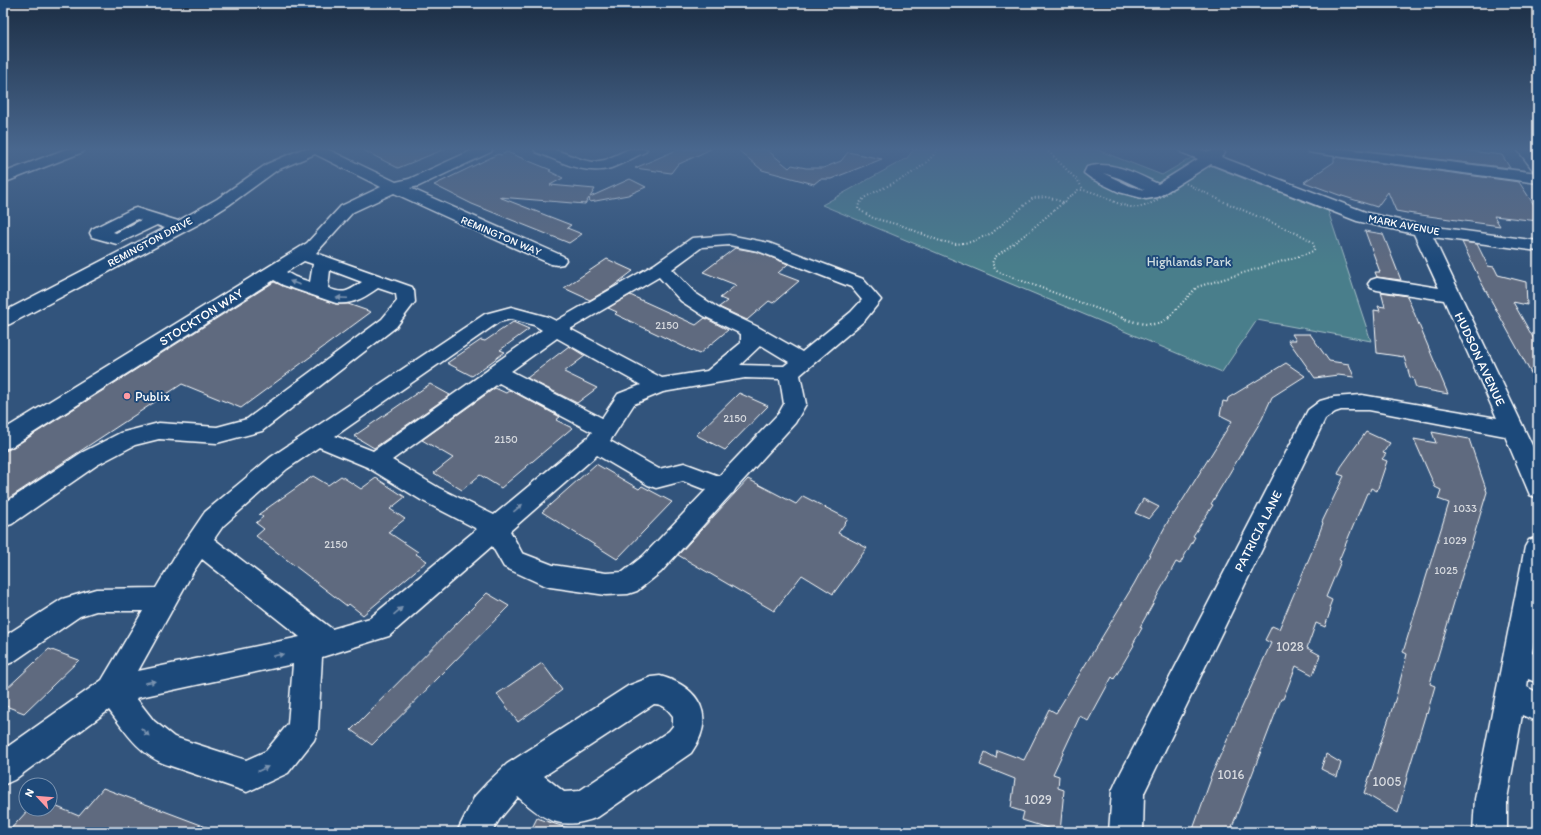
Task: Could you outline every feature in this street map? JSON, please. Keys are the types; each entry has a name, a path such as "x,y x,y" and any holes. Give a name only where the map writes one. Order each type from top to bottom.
{"street":[{"name":"REMINGTON DRIVE","path":"3,320 178,227 223,202 243,188"},
{"name":"STOCKTON WAY","path":"3,441 313,247 348,209 391,188"},
{"name":"REMINGTON WAY","path":"395,188 484,230 557,260"},
{"name":"MARK AVENUE","path":"1288,188 1363,217 1421,230 1538,246"},
{"path":"154,220 178,227"},
{"name":"HUDSON AVENUE","path":"1421,230 1530,466 1538,489"},
{"path":"3,769 112,690 318,646 379,627 601,437 626,399 659,386 715,375 796,367 858,316 872,300 857,283 763,247 729,240 698,242 661,268 556,329 376,461"},
{"path":"3,517 89,459 128,439 159,431 216,435 254,425 389,323 406,302 405,291 302,254"},
{"path":"318,291 322,261"},
{"path":"661,268 688,297 711,312 751,331 796,367"},
{"path":"274,272 289,281 341,299 350,298 376,281"},
{"path":"1377,284 1451,296"},
{"path":"112,690 165,598 214,519 279,463 492,318 511,313 541,321 659,386"},
{"path":"715,375 751,345 751,331"},
{"path":"317,437 376,461 430,494 495,528 513,560 550,576 606,584 628,583 652,564 788,418 795,404 796,367"},
{"path":"498,373 601,437 656,479 684,472 725,487"},
{"name":"PATRICIA LANE","path":"1126,832 1128,791 1316,415 1322,409 1338,403 1368,403 1512,429"},
{"path":"199,542 318,646"},
{"path":"1490,832 1491,799 1510,694 1527,665 1538,547"},
{"path":"3,653 72,607 96,600 165,598"},
{"path":"112,690 143,731 165,749 247,776 277,762 304,730 318,646"},
{"path":"474,832 487,808 498,794 518,775 638,696 653,690 670,693 679,699 689,716 688,729 680,742 586,805 573,808 563,808 551,801 518,775"},
{"path":"1510,694 1538,708"}],"path":[{"path":"883,188 864,198 859,204 858,209 861,213 904,226 938,241 951,244 963,244 979,240 1005,224 1030,199 1047,197 1063,202"},
{"path":"1173,188 1141,207 1132,207 1119,203 1090,190 1078,190 1026,234 995,257 992,263 995,269 1001,273 1137,323 1148,325 1168,321 1189,293 1197,287 1306,254 1315,248 1312,242 1305,237 1195,188"}],"green space":[{"name":"Highlands Park","path":"853,188 1268,188 1328,211 1371,341 1257,320 1222,372 822,205"}],"building":[{"path":"440,188 595,189 590,197 610,188 644,188 628,195 590,202 589,198 585,204 499,197 571,225 567,228 582,234 569,243 472,204"},
{"path":"1320,188 1523,188 1538,211 1538,221 1494,216 1500,226 1396,211 1388,192 1377,207"},
{"path":"1365,231 1383,234 1401,280 1377,277 1375,272 1380,272"},
{"path":"1462,242 1477,244 1488,266 1494,267 1498,275 1526,282 1527,305 1513,302 1535,341 1538,342 1538,386 1480,280"},
{"path":"735,248 758,252 788,264 778,273 799,281 773,303 769,301 747,320 719,307 727,301 720,298 736,285 703,272"},
{"path":"607,259 633,271 612,287 590,300 564,288"},
{"name":"Publix","path":"274,282 336,304 348,304 371,312 241,408 182,384 3,502 3,452 12,448"},
{"path":"1381,292 1407,296 1448,394 1416,388 1413,378 1410,377 1404,357 1377,353 1374,310 1380,311 1378,306 1385,307"},
{"path":"630,295 696,325 705,318 728,330 699,354 615,314 617,312 608,308"},
{"path":"513,322 529,329 500,350 505,352 472,376 447,363 481,340 485,341"},
{"path":"1292,334 1310,334 1329,361 1349,364 1354,377 1338,375 1315,378 1288,340 1296,340"},
{"path":"569,346 585,356 564,372 597,388 577,403 527,378"},
{"path":"1286,363 1305,376 1272,397 1262,419 1211,504 1213,505 1193,536 1195,537 1180,564 1176,562 1140,627 1142,628 1133,644 1134,645 1114,679 1112,677 1088,721 1080,716 1053,774 1059,776 1058,788 1064,790 1060,832 1022,820 1024,812 1011,808 1015,779 980,765 985,752 996,758 997,750 1024,760 1049,709 1056,713 1134,584 1172,514 1174,514 1232,421 1220,415 1223,401 1227,402 1228,398"},
{"path":"430,384 450,395 374,448 354,436"},
{"path":"495,388 506,393 510,390 560,417 556,420 572,428 501,488 480,475 462,490 434,473 453,458 422,440"},
{"path":"739,393 768,406 725,450 696,435"},
{"path":"1366,432 1390,443 1383,453 1386,454 1382,459 1387,461 1377,491 1371,488 1369,493 1367,493 1339,560 1341,561 1326,597 1332,600 1329,608 1331,609 1325,627 1316,623 1307,648 1320,655 1313,675 1296,666 1283,699 1281,699 1230,832 1192,832 1211,779 1210,778 1271,643 1265,640 1272,626 1279,629 1316,542 1323,523 1322,522 1344,476 1338,474 1341,467"},
{"path":"1432,432 1469,439 1487,492 1432,676 1430,684 1435,686 1409,769 1398,813 1364,793 1396,697 1407,654 1403,652 1449,503 1438,499 1441,490 1435,487 1414,439 1436,443"},
{"path":"596,464 639,489 642,486 672,502 617,559 542,512"},
{"path":"313,476 328,485 341,476 361,489 376,478 405,497 390,509 405,519 388,532 418,552 416,554 427,561 363,615 349,604 347,606 256,536 264,529 256,523 263,517 259,514"},
{"path":"748,479 796,504 803,496 848,519 838,533 867,548 833,594 802,575 774,611 678,555"},
{"path":"1143,499 1159,507 1149,519 1135,513"},
{"path":"487,593 509,606 372,745 351,730"},
{"path":"49,649 79,660 24,713 3,705 3,692"},
{"path":"542,663 562,690 518,722 497,694"},
{"path":"1326,754 1341,763 1337,777 1321,769"},
{"path":"103,788 217,831 8,832 22,817 58,817 58,807 79,816"},
{"path":"537,818 573,830 572,832 530,832"}],"place":[{"name":"Publix","path":"127,396"}]}
